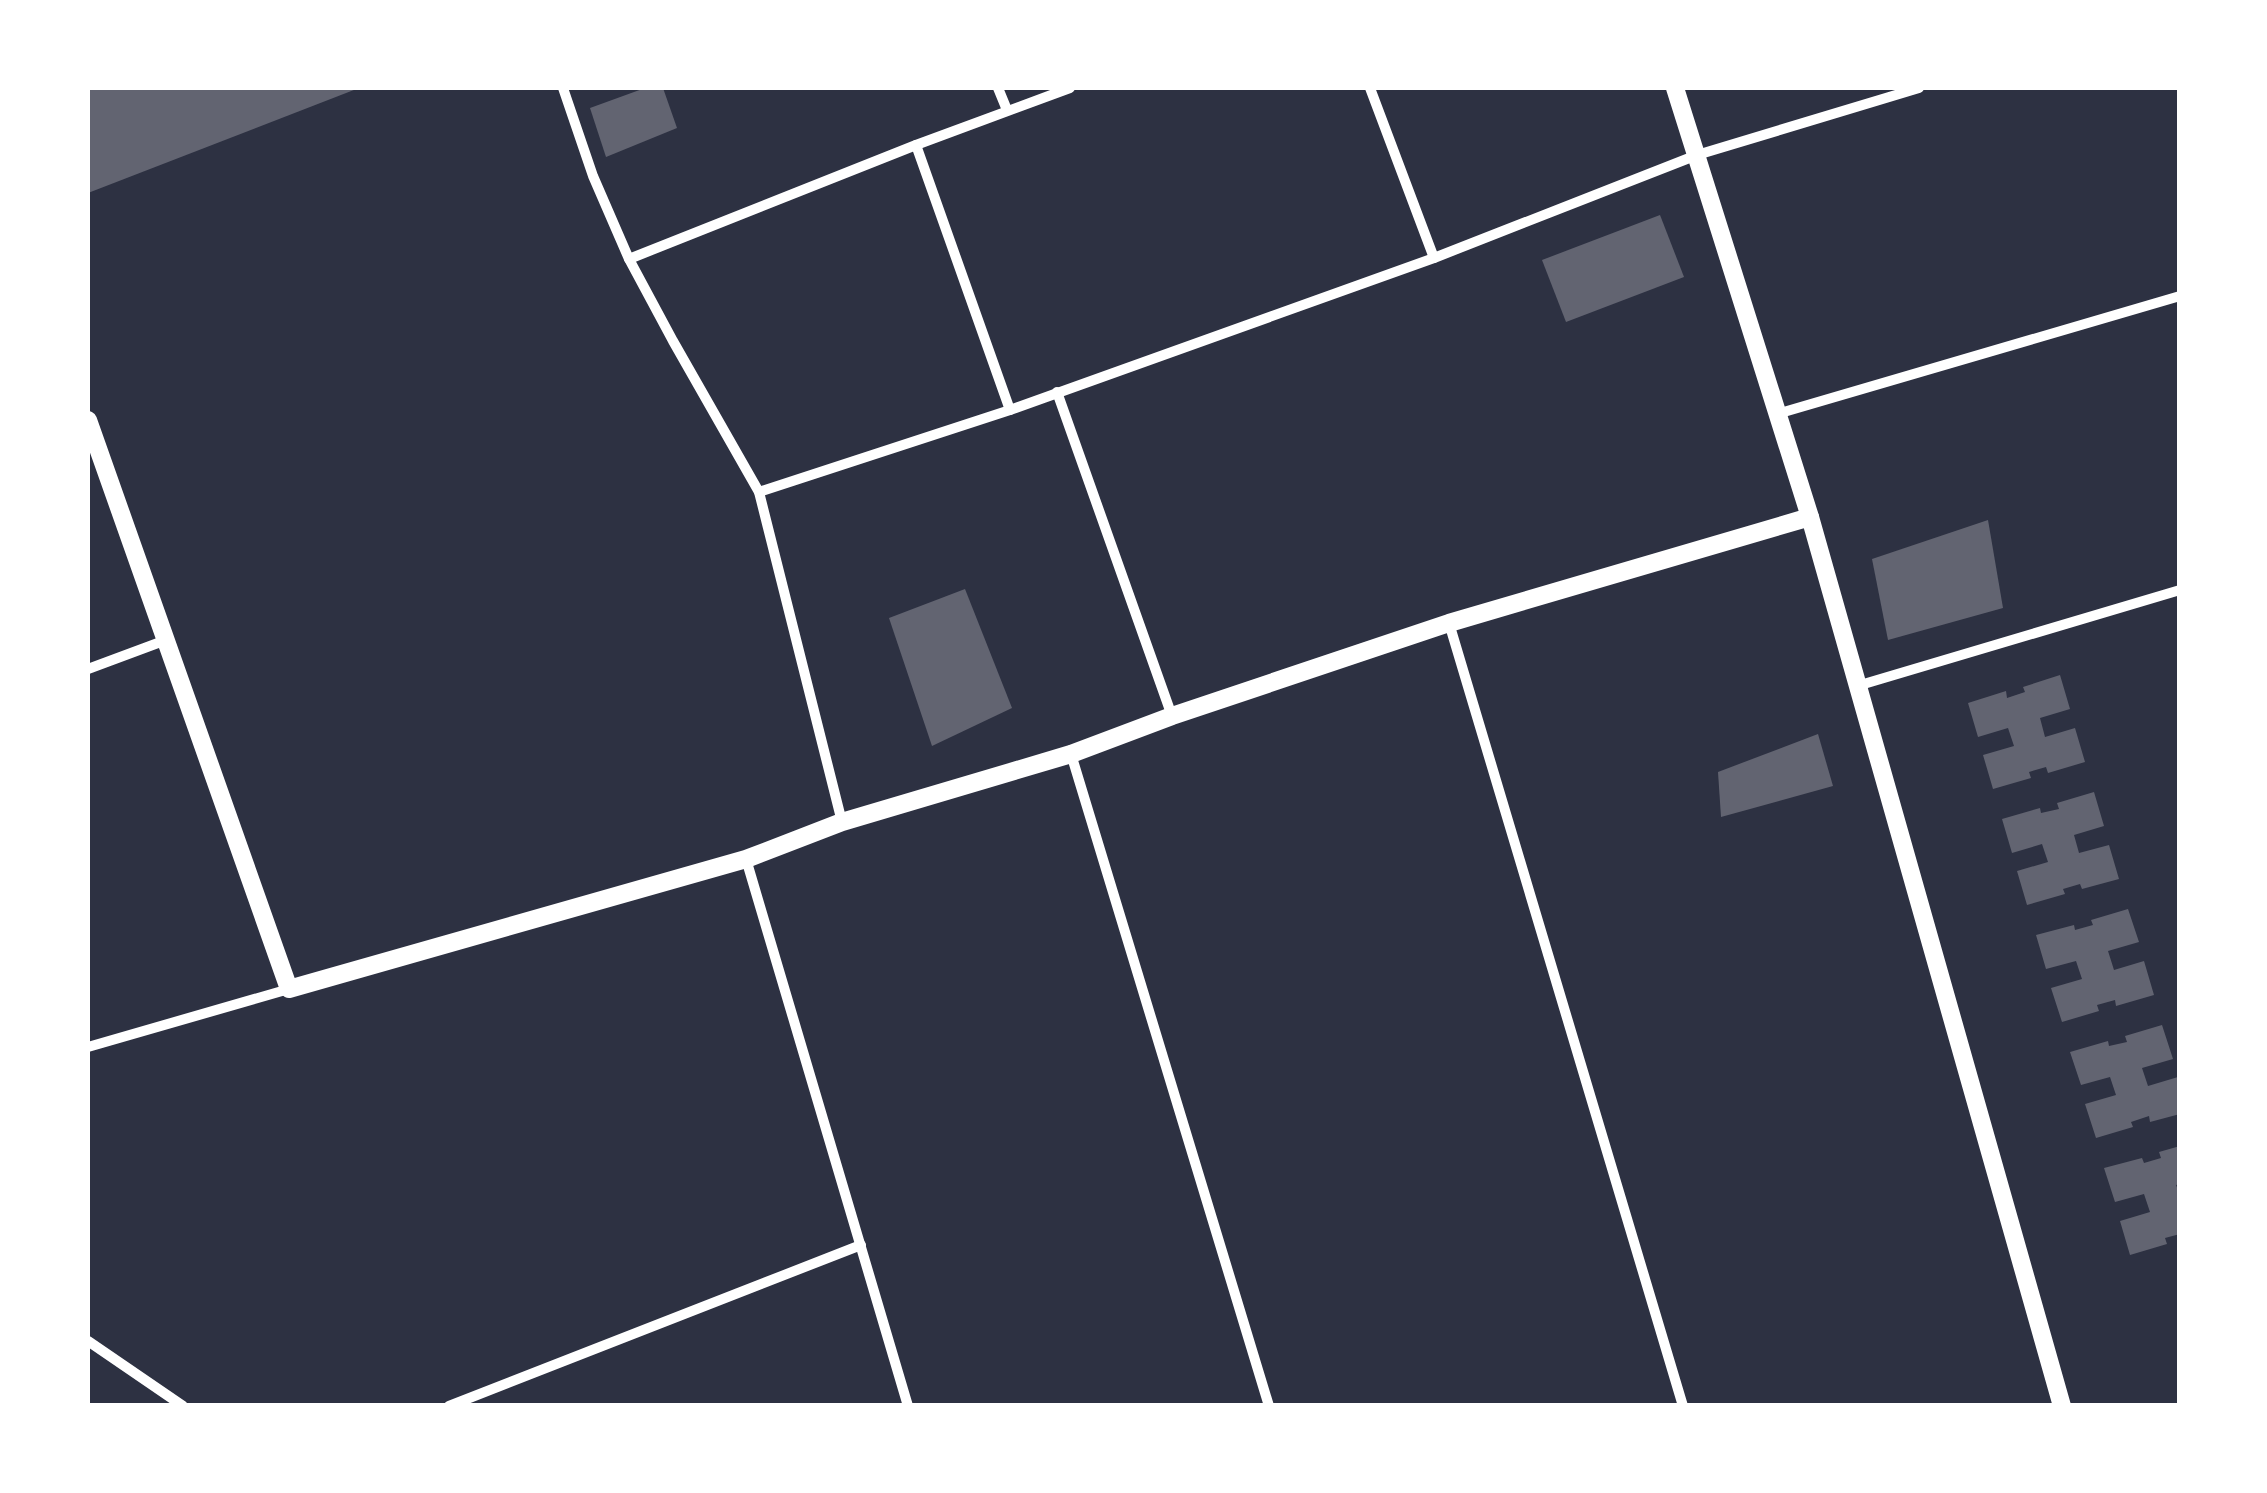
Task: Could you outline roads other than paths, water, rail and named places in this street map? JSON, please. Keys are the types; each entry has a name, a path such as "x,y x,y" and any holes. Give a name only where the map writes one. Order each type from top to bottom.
{"street":[{"path":"563,88 593,176 629,259 759,492 842,822"},
{"path":"998,88 1007,110"},
{"path":"629,259 1070,88"},
{"path":"1370,88 1434,258"},
{"path":"1675,88 1810,517 2062,1406"},
{"path":"759,492 1010,410 1434,258 1696,155 1919,88"},
{"path":"916,145 1010,410"},
{"path":"1777,414 2180,296"},
{"path":"1057,392 1172,716"},
{"path":"88,420 289,989"},
{"path":"88,1047 746,859 842,822 1071,754 1449,623 1810,517"},
{"path":"1856,686 2180,590"},
{"path":"1449,623 1683,1406"},
{"path":"88,670 166,640"},
{"path":"1071,754 1269,1406"},
{"path":"746,859 908,1406"},
{"path":"449,1406 861,1244"},
{"path":"88,1341 184,1406"}]}
